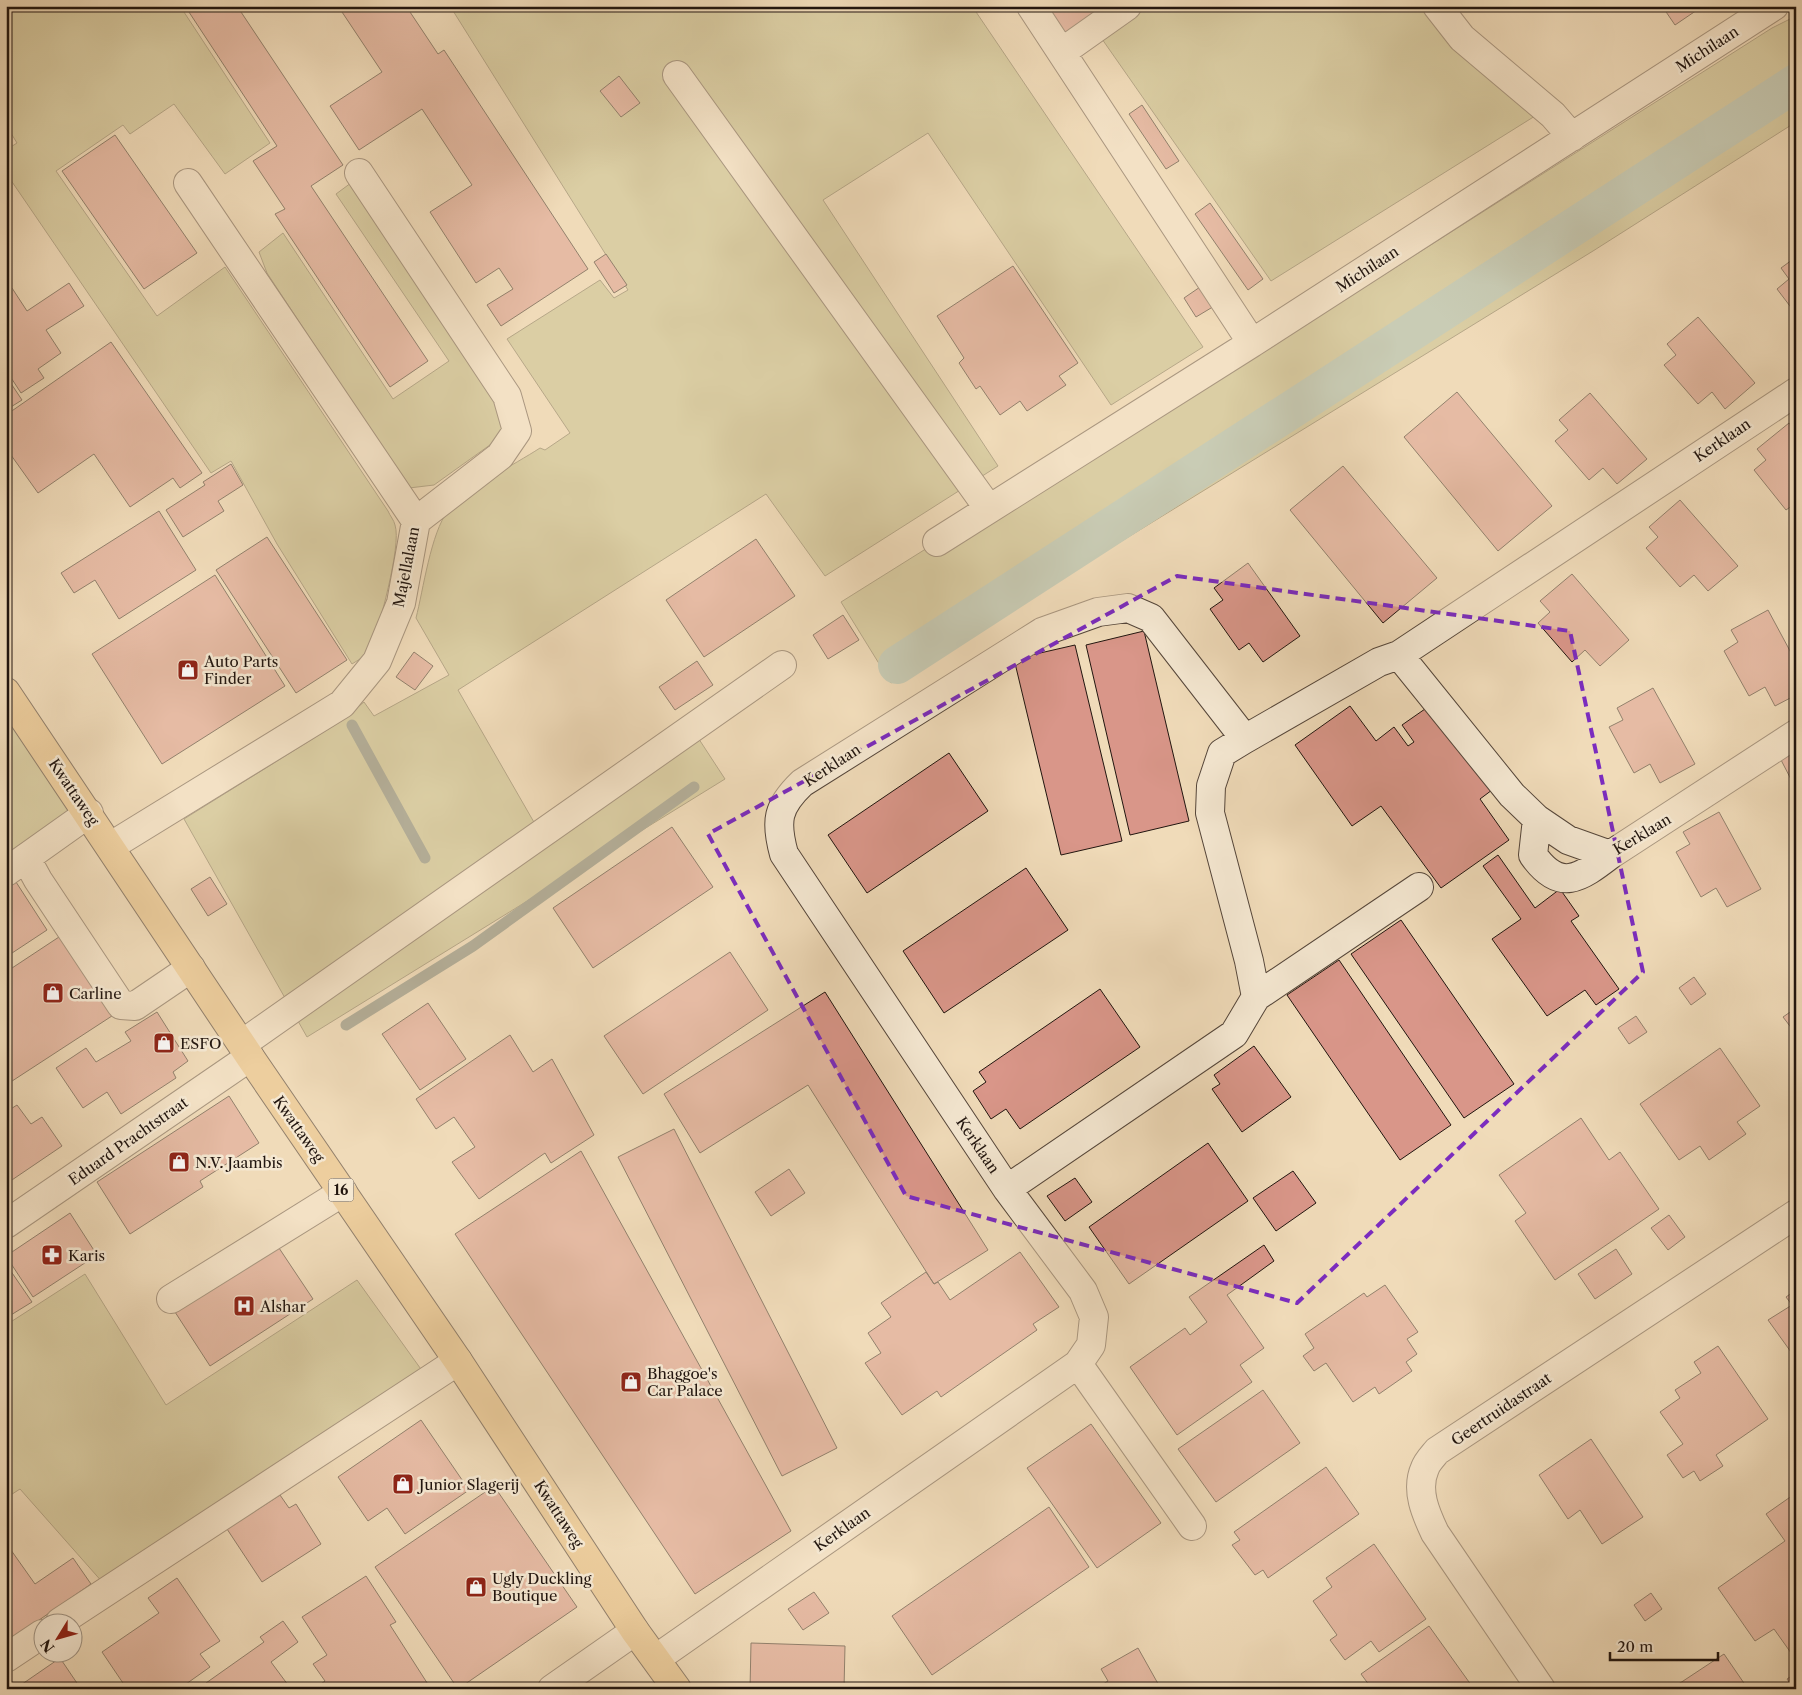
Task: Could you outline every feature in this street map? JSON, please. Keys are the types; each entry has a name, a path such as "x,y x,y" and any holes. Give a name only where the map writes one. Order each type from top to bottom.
{"main road":[{"name":"Kwattaweg","path":"6,692 89,813 246,1050 458,1361 635,1631 657,1658 677,1689"}],"street":[{"path":"1031,6 1252,343"},
{"path":"1062,52 1127,6"},
{"path":"1437,6 1462,38 1553,115 1572,137"},
{"name":"Michilaan","path":"937,542 1252,343 1774,6"},
{"path":"677,75 989,508"},
{"path":"359,173 507,396 517,431 500,456 416,521"},
{"name":"Majellalaan","path":"111,846 342,704 377,661 401,603 416,521 188,183"},
{"name":"Kerklaan","path":"1007,1189 1234,1034 1256,997 1249,960 1210,813 1210,786 1222,752 1379,662 1399,655 1796,392"},
{"name":"Kerklaan","path":"657,1658 1078,1364 1091,1345 1094,1317 1083,1291 1007,1189 784,854 778,833 779,814 787,797 802,783 1042,632 1098,612 1128,608 1151,618 1245,739"},
{"name":"Kerklaan","path":"1399,655 1512,795 1537,819 1568,840 1610,855 1796,734"},
{"name":"Eduard Prachtstraat","path":"6,1224 782,665"},
{"path":"89,813 16,865 38,880 121,1006 135,1006 191,968"},
{"path":"1537,819 1534,855 1543,869 1559,878 1582,877 1610,855"},
{"path":"1256,997 1418,887"},
{"path":"171,1299 343,1192"},
{"name":"Geertruidastraat","path":"1541,1689 1435,1534 1424,1510 1422,1488 1425,1468 1437,1451 1796,1214"},
{"path":"75,1612 458,1361"},
{"path":"1078,1364 1192,1526"},
{"path":"552,1689 635,1631"},
{"path":"6,1658 32,1641"}],"highlighted area":[{"path":"1177,576 1570,631 1643,972 1297,1303 906,1196 708,834"}],"shaded area":[{"path":"6,6 180,6 270,143 225,174 174,104 130,134 123,125 56,171 157,316 225,267 388,511 394,523 396,536 388,587 371,652 352,664 277,544 231,461 211,473 6,173 6,150 17,143 6,125"},
{"path":"450,6 972,6 1203,347 1111,405 928,133 823,200 998,466 825,576 766,494 458,690 535,824 641,747 667,732 691,727 725,779 307,1037 184,819 338,723 364,702 374,716 449,675 416,618 432,547 442,521 456,502 479,485 540,448 545,450 570,433 507,339 600,280 614,298 628,290"},
{"path":"1149,6 1347,6 1357,9 1428,6 1543,111 1271,281 1102,39"},
{"path":"1796,16 1796,122 1593,251 891,683 841,602 1055,468 1253,358 1772,28"},
{"path":"355,180 491,381 508,432 434,485 409,488 267,273 259,252 283,233 393,399 449,361 336,194"},
{"path":"6,714 70,797 68,821 6,874"},
{"path":"85,1274 166,1405 357,1280 423,1372 104,1584 20,1489 6,1498 6,1325"}],"building":[{"path":"185,6 237,6 343,165 311,186 428,361 390,387 275,214 285,209 253,161 277,146"},
{"path":"338,6 406,6 438,54 444,50 588,269 501,326 487,305 513,289 499,268 476,283 430,212 472,185 422,109 359,150 330,106 382,72"},
{"path":"1041,6 1104,6 1061,37"},
{"path":"1662,6 1703,6 1675,25"},
{"path":"619,76 640,103 621,117 600,91"},
{"path":"1142,105 1179,161 1166,169 1129,114"},
{"path":"115,135 197,253 144,289 62,171"},
{"path":"1210,203 1263,279 1248,290 1195,214"},
{"path":"606,254 627,285 614,293 594,262"},
{"path":"1796,257 1796,314 1777,289 1789,279 1781,268"},
{"path":"1013,266 1078,363 1059,376 1066,385 1027,411 1020,401 1000,415 980,386 976,389 959,363 964,358 937,316"},
{"path":"69,283 84,306 46,330 61,353 38,369 44,378 21,393 6,370 6,292 12,288 27,311"},
{"path":"1203,285 1216,305 1196,317 1184,298"},
{"path":"1698,317 1755,383 1725,409 1712,392 1698,404 1664,365 1676,355 1667,344"},
{"path":"111,342 202,473 180,488 173,478 130,507 94,454 38,493 6,448 6,415"},
{"path":"6,376 22,400 6,410"},
{"path":"1457,392 1552,506 1498,551 1404,437"},
{"path":"1590,393 1647,459 1617,484 1603,468 1589,480 1555,441 1568,430 1559,420"},
{"path":"1789,423 1796,431 1796,503 1786,510 1754,470 1766,460 1757,449"},
{"path":"231,464 243,485 218,501 224,511 183,537 166,510 205,485 203,482"},
{"path":"1343,466 1437,578 1383,623 1290,510"},
{"path":"1680,500 1738,566 1708,591 1694,575 1680,587 1646,548 1658,537 1649,527"},
{"path":"159,511 196,570 119,619 95,580 74,593 61,573"},
{"path":"267,537 347,660 296,693 216,570"},
{"path":"756,539 795,596 704,657 666,600"},
{"path":"1248,563 1300,636 1263,662 1249,643 1239,650 1210,609 1223,600 1214,588"},
{"path":"1572,574 1629,640 1600,666 1585,650 1572,662 1538,623 1550,612 1540,601"},
{"name":"Auto Parts Finder","path":"215,575 285,686 162,764 92,654"},
{"path":"1768,610 1796,662 1796,695 1775,706 1765,687 1749,696 1724,651 1738,642 1731,630"},
{"path":"843,615 859,640 828,659 813,635"},
{"path":"1144,631 1189,821 1130,835 1086,645"},
{"path":"1075,645 1122,841 1061,855 1014,659"},
{"path":"414,652 433,666 415,690 396,677"},
{"path":"697,661 713,685 675,710 659,687"},
{"path":"1653,688 1695,764 1660,783 1650,764 1634,773 1609,727 1623,720 1617,708"},
{"path":"1435,702 1496,787 1480,799 1509,840 1441,888 1381,806 1352,826 1295,745 1350,706 1376,741 1394,727 1408,746 1414,742 1402,725"},
{"path":"1796,750 1796,789 1780,758"},
{"path":"949,753 988,811 867,893 828,835"},
{"path":"1719,812 1761,889 1727,907 1716,888 1701,897 1676,852 1690,844 1683,832"},
{"path":"672,827 713,887 593,968 553,908"},
{"path":"1498,855 1535,908 1560,889 1579,916 1571,921 1619,989 1596,1005 1585,990 1547,1016 1492,939 1521,919 1483,866"},
{"path":"1026,868 1068,930 944,1013 903,951"},
{"path":"210,877 227,904 208,916 191,889"},
{"path":"16,882 47,930 6,957 6,889"},
{"path":"1401,920 1514,1084 1464,1118 1351,954"},
{"name":"Carline","path":"62,935 115,1014 6,1085 6,972"},
{"path":"730,952 768,1010 643,1094 604,1036"},
{"path":"1339,960 1451,1125 1400,1160 1287,995"},
{"path":"1694,977 1706,994 1691,1005 1679,988"},
{"path":"1100,989 1140,1047 1020,1129 1006,1109 991,1119 973,1091 986,1082 979,1072"},
{"path":"825,992 988,1250 934,1284 808,1085 700,1153 664,1094"},
{"path":"428,1003 466,1059 420,1090 382,1034"},
{"path":"1796,1008 1796,1034 1783,1017"},
{"path":"157,1012 188,1061 173,1072 176,1078 121,1114 107,1092 83,1108 56,1068 86,1048 96,1062 131,1041 125,1032"},
{"path":"1636,1016 1647,1032 1629,1044 1618,1028"},
{"path":"510,1035 533,1072 552,1059 594,1135 551,1163 545,1153 479,1199 452,1162 475,1147 454,1117 436,1129 416,1099"},
{"path":"1254,1046 1291,1097 1242,1132 1212,1089 1220,1084 1214,1075"},
{"path":"1720,1048 1760,1106 1737,1122 1746,1134 1709,1160 1700,1146 1679,1160 1640,1104"},
{"name":"N.V. Jaambis","path":"229,1096 259,1143 200,1181 203,1187 130,1234 97,1182"},
{"path":"17,1105 31,1124 42,1117 62,1146 6,1184 6,1112"},
{"path":"1581,1118 1609,1160 1620,1152 1659,1209 1555,1280 1515,1221 1526,1213 1499,1175"},
{"path":"674,1129 837,1448 782,1476 618,1157"},
{"path":"1208,1143 1248,1201 1129,1284 1089,1227"},
{"name":"Bhaggoe's Car Palace","path":"581,1151 791,1531 695,1594 455,1234"},
{"path":"789,1169 805,1193 771,1216 755,1192"},
{"path":"1293,1171 1316,1203 1276,1231 1253,1198"},
{"path":"1075,1178 1092,1202 1065,1221 1047,1196"},
{"name":"Karis","path":"70,1213 97,1255 33,1297 6,1256"},
{"path":"1669,1215 1685,1237 1668,1250 1651,1228"},
{"name":"Alshar","path":"277,1245 313,1299 210,1366 175,1312"},
{"path":"1264,1245 1274,1261 1227,1295 1264,1348 1240,1365 1252,1382 1177,1435 1130,1367 1185,1328 1190,1335 1207,1322 1189,1297"},
{"path":"1616,1249 1632,1274 1595,1299 1578,1274"},
{"path":"1020,1252 1059,1307 1033,1324 1037,1330 941,1397 937,1391 902,1415 865,1363 881,1353 868,1333 891,1317 881,1303 926,1272 934,1284 938,1282 950,1300"},
{"path":"6,1264 32,1302 6,1318"},
{"path":"1385,1285 1418,1332 1407,1339 1417,1354 1406,1362 1412,1371 1379,1394 1375,1387 1353,1402 1326,1363 1314,1371 1303,1356 1314,1348 1305,1334 1364,1293 1367,1297"},
{"path":"1796,1290 1796,1359 1768,1320 1792,1305 1786,1297"},
{"path":"1718,1346 1768,1419 1716,1455 1723,1466 1700,1481 1694,1471 1683,1478 1667,1455 1683,1444 1660,1412 1680,1398 1675,1390 1701,1373 1694,1362"},
{"path":"1263,1390 1300,1443 1216,1502 1178,1449"},
{"name":"Junior Slagerij","path":"421,1420 469,1490 405,1534 387,1508 368,1521 338,1477"},
{"path":"1091,1424 1161,1523 1097,1568 1027,1468"},
{"path":"1591,1439 1643,1517 1602,1544 1580,1510 1568,1519 1539,1475"},
{"path":"1326,1467 1359,1514 1268,1578 1263,1570 1255,1575 1232,1545 1240,1540 1234,1532"},
{"name":"Ugly Duckling Boutique","path":"494,1486 577,1607 458,1689 375,1567"},
{"path":"1796,1493 1796,1660 1774,1629 1755,1641 1718,1588 1785,1541 1766,1514"},
{"path":"280,1495 289,1508 296,1504 321,1544 262,1582 227,1529"},
{"path":"1049,1507 1089,1567 932,1675 892,1616"},
{"path":"6,1543 35,1584 73,1558 91,1584 51,1612 32,1612 32,1625 6,1643"},
{"path":"1374,1544 1426,1619 1379,1652 1371,1641 1345,1660 1330,1640 1337,1635 1313,1601 1332,1587 1326,1578"},
{"path":"366,1576 396,1622 390,1625 431,1689 314,1689 325,1681 313,1664 327,1655 302,1617"},
{"path":"177,1578 220,1641 200,1654 210,1667 179,1689 127,1689 102,1652 159,1613 148,1598"},
{"path":"814,1592 829,1613 803,1630 788,1609"},
{"path":"1651,1593 1662,1609 1645,1621 1634,1605"},
{"path":"283,1621 298,1642 271,1662 291,1689 210,1689 206,1683 264,1642 260,1637"},
{"path":"1429,1626 1474,1689 1372,1689 1361,1674"},
{"path":"751,1643 845,1646 844,1689 750,1689"},
{"path":"1138,1648 1161,1689 1095,1689 1108,1681 1101,1669"},
{"path":"1724,1654 1748,1689 1674,1687"},
{"path":"54,1662 63,1662 81,1689 15,1689"},
{"path":"1796,1673 1796,1689 1794,1689 1787,1679"}],"waterway":[{"path":"897,665 1796,83"},
{"path":"352,725 425,858"},
{"path":"346,1025 473,946 694,787"}],"place":[{"name":"Auto Parts Finder","path":"188,670"},
{"name":"Carline","path":"53,993"},
{"name":"ESFO","path":"164,1043"},
{"name":"N.V. Jaambis","path":"179,1162"},
{"name":"Karis","path":"52,1255"},
{"name":"Alshar","path":"244,1306"},
{"name":"Bhaggoe's Car Palace","path":"631,1382"},
{"name":"Junior Slagerij","path":"403,1484"},
{"name":"Ugly Duckling Boutique","path":"476,1587"}]}
